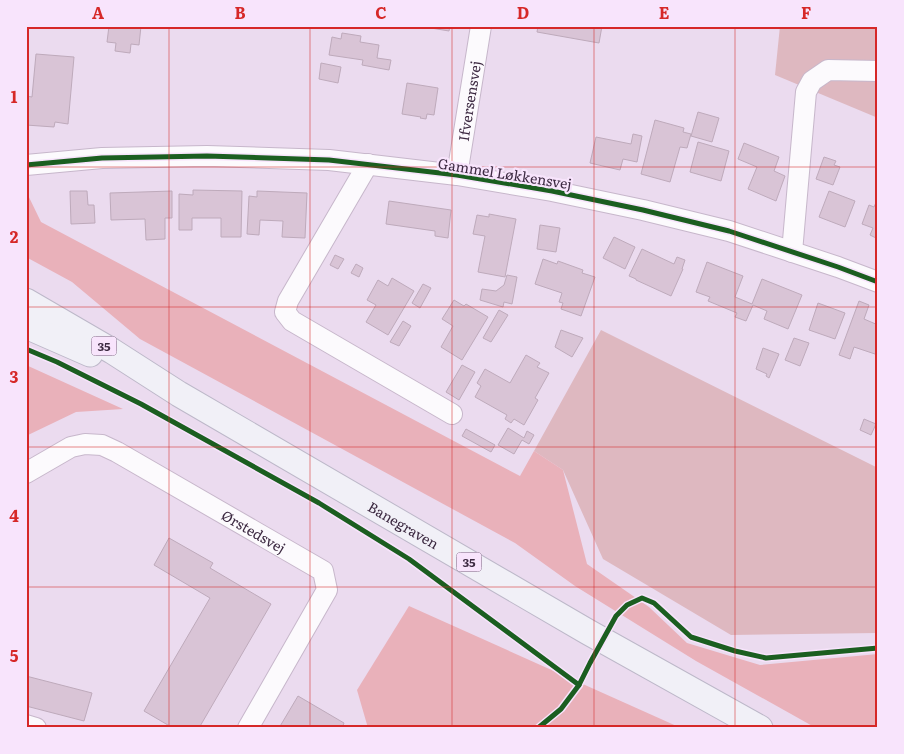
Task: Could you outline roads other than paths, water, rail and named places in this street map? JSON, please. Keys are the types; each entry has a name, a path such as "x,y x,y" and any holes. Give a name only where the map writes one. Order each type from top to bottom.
{"main road":[{"name":"Banegraven","path":"26,301 112,351 179,394 588,632 760,728"},
{"name":"Banegraven","path":"26,326 179,394"}],"street":[{"name":"Ifversensvej","path":"458,175 481,26"},
{"path":"792,252 806,92 812,81 828,70 878,71"},
{"name":"Gammel Løkkensvej","path":"26,165 102,158 207,156 329,160 458,175 552,191 644,210 729,231 878,282"},
{"path":"368,164 288,301 284,312 292,320 452,414"},
{"name":"Ørstedsvej","path":"26,473 70,447 85,444 102,446 118,452 323,571 327,590 248,728"},
{"path":"26,725 36,728"}]}
